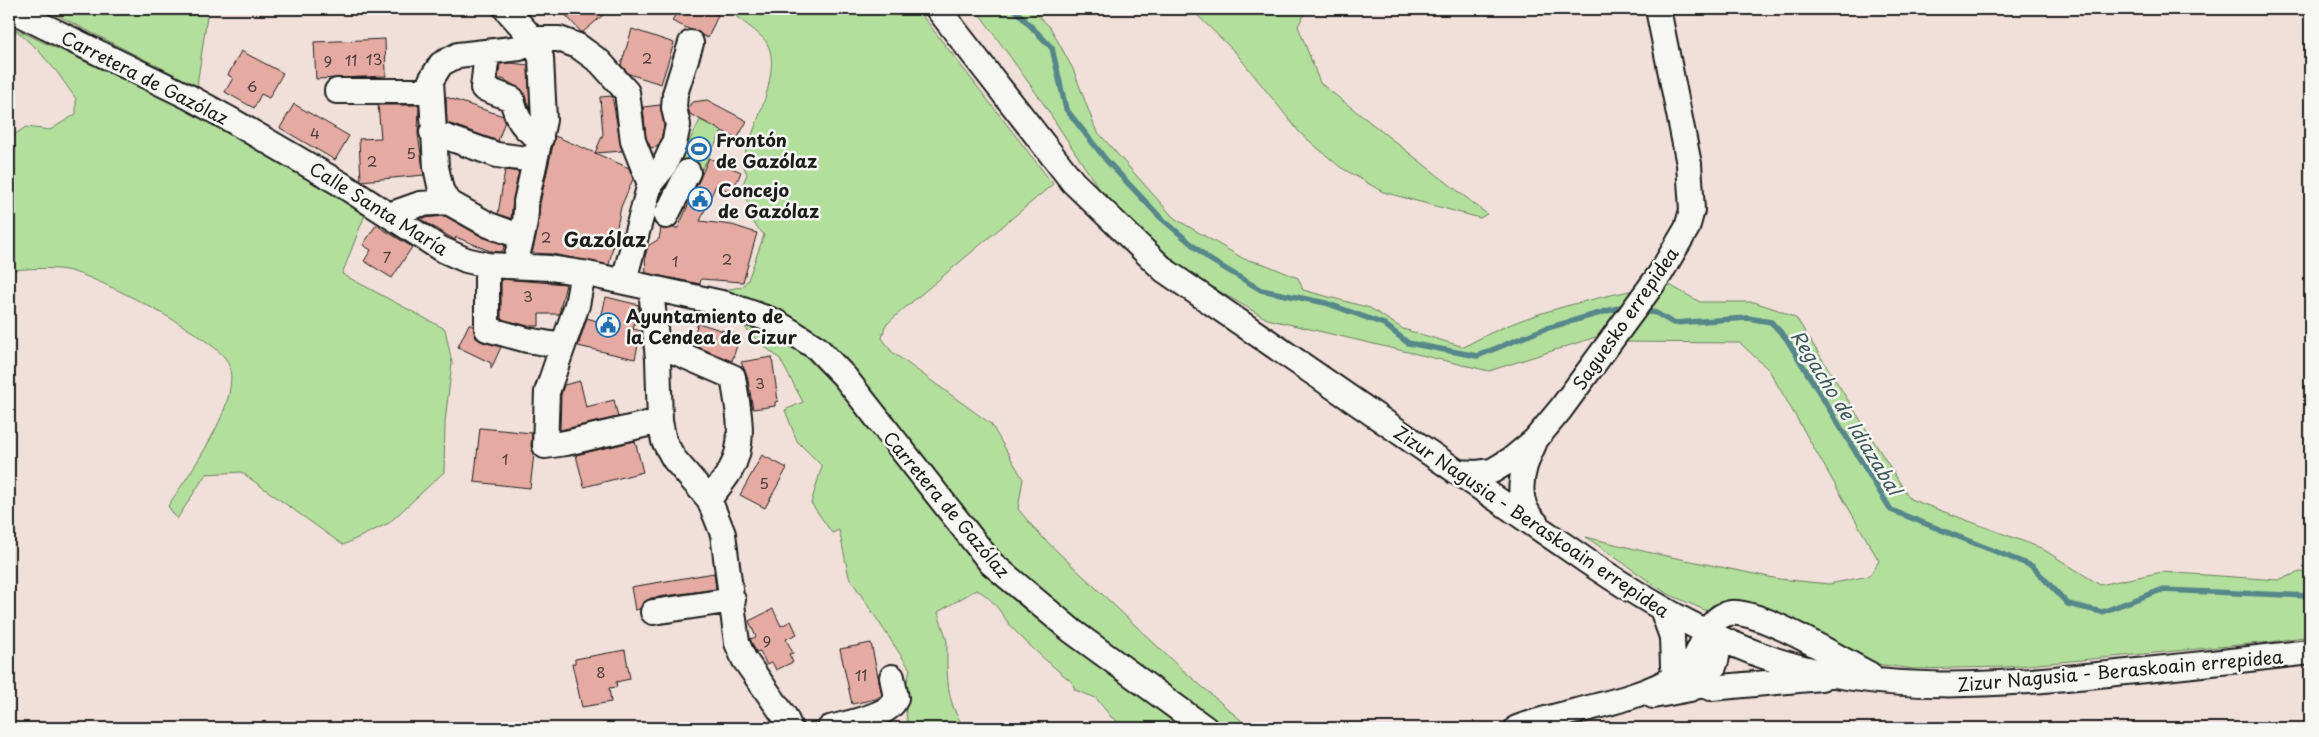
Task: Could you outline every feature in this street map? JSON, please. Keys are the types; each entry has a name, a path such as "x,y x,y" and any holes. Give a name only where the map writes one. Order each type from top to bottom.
{"street":[{"path":"506,9 534,39 541,58 544,120 522,237 514,266"},
{"name":"Zizur Nagusia - Beraskoain errepidea","path":"938,9 1073,182 1164,270 1544,531 1662,609 1708,633 1779,661 1841,676 1886,683 1947,686 2044,681 2310,652"},
{"name":"Saguesko errepidea","path":"1527,448 1660,274 1687,228 1692,210 1689,164 1658,9"},
{"name":"Carretera de Gazólaz","path":"17,11 190,97 253,133"},
{"path":"522,237 489,226 448,202 442,190 436,167 432,132 431,80 441,64 458,55 520,48 534,39 560,38 578,46 600,62 627,92 633,141 650,184"},
{"path":"624,280 650,184 662,168 674,144 678,125 674,108 675,94 691,43"},
{"path":"487,53 483,88 512,99 516,117 531,134 538,149"},
{"path":"337,91 431,91"},
{"path":"432,132 496,155 538,149"},
{"name":"Calle Santa María","path":"253,133 441,249 466,260 487,265 583,273 624,280 651,289 726,304 774,321"},
{"path":"642,210 670,217 688,172"},
{"path":"388,215 420,204 448,202"},
{"path":"487,265 487,329 527,340 563,346"},
{"path":"583,273 577,306 547,392 545,446 566,443 660,421"},
{"path":"651,289 657,344 660,421 664,441 674,459 709,499 723,534 737,642 744,659 770,694 790,728"},
{"name":"Carretera de Gazólaz","path":"774,321 817,348 844,376 991,563 1072,631 1205,728"},
{"path":"657,344 733,377 740,425 739,450 730,471 709,499"},
{"path":"1456,472 1477,473 1492,470 1527,448"},
{"path":"1494,497 1496,487 1527,448"},
{"path":"1527,448 1521,480 1526,514 1544,531"},
{"path":"653,612 732,600"},
{"path":"1662,609 1672,637 1673,666 1691,679 1711,688 1841,676"},
{"path":"1517,728 1691,679 1716,664 1718,648 1715,640 1708,633 1723,615 1742,613 1784,630 1886,683"},
{"path":"830,728 865,719 890,707 896,698 892,678"}],"green space":[{"path":"45,9 208,9 197,86"},
{"path":"727,9 917,9 1053,184 900,312 885,326 882,338 892,352 991,424 1023,479 1018,509 1039,534 1176,664 1250,728 1220,728 1017,578 854,376 724,297 723,290 742,287 748,280 764,235 751,220 750,205 740,191 747,174 742,163 765,99 771,64 770,49 763,38"},
{"path":"976,9 1031,9 1050,27 1073,69 1096,130 1174,218 1244,259 1264,264 1298,278 1303,290 1370,308 1403,329 1464,347 1512,324 1562,307 1666,283 1700,302 1754,302 1781,311 1797,319 1910,499 2041,548 2100,585 2162,572 2278,580 2300,572 2310,573 2310,636 2271,642 2007,667 1914,669 1869,663 1709,612 1666,593 1586,537 1647,552 1779,579 1829,584 1869,576 1879,561 1769,370 1740,343 1623,342 1599,336 1489,371 1267,319 1188,273 1103,195 1041,100"},
{"path":"1191,9 1307,9 1298,26 1320,83 1487,214 1480,218 1383,192 1340,167 1300,133 1236,53"},
{"path":"13,28 193,112 366,212 342,274 445,329 452,363 445,422 444,472 389,523 343,545 241,472 206,474 177,519 168,506 212,437 221,417 228,397 231,379 228,363 219,352 202,338 179,324 126,295 80,274 66,270 45,268 9,270 9,138 26,127 50,130 76,114 76,99 57,72 37,49"},
{"name":"Frontón de Gazólaz","path":"700,120 722,131 698,177 677,166"},
{"path":"745,327 761,329 796,347 848,398 962,546 992,578 1189,728 1127,728 1111,717 1096,698 1075,690 1072,682 1019,635 989,598 976,590 938,612 947,642 948,687 958,718 965,728 916,726 908,728 904,697 910,669 849,577 839,530 832,533 811,503 822,466 797,441 785,410 803,402 780,359 752,336"}],"building":[{"path":"560,9 610,9 582,33"},
{"path":"678,9 706,9 718,15 708,38 672,21"},
{"path":"632,29 674,43 661,84 629,74 621,65"},
{"path":"385,39 386,76 316,79 314,42"},
{"path":"241,51 283,73 269,98 261,94 254,108 225,92 233,78 228,75"},
{"path":"500,64 528,65 530,109 522,90 503,79 498,79"},
{"path":"612,96 622,151 595,153 603,134 600,97"},
{"path":"446,97 503,116 505,121 498,141 447,123"},
{"path":"707,100 747,121 737,139 690,114 688,108 692,102"},
{"path":"294,104 349,136 335,160 280,128"},
{"path":"378,105 419,105 418,134 424,175 361,181 359,139 381,138"},
{"path":"660,105 664,125 661,140 657,147 651,148 646,138 643,107"},
{"path":"555,136 629,168 633,179 621,207 609,265 552,254 532,253 538,228 540,203"},
{"path":"709,158 741,172 732,193 716,185 700,221 732,225 757,233 743,282 701,279 700,284 646,273 645,257 648,246 659,239 661,228 678,228"},
{"path":"505,170 519,172 511,219 498,214"},
{"path":"445,216 482,237 505,245 502,252 490,251 456,237 455,240 422,220 423,218"},
{"path":"376,225 412,247 392,278 364,261 371,250 363,245"},
{"path":"501,279 566,284 559,314 539,314 539,326 528,326 501,319"},
{"name":"Ayuntamiento de la Cendea de Cizur","path":"606,297 639,305 633,329 641,331 635,359 578,346 587,318 600,322"},
{"path":"698,323 740,336 732,361 691,344"},
{"path":"469,324 473,326 476,338 501,347 491,369 491,363 458,347"},
{"path":"772,357 778,401 775,402 775,406 753,409 747,375 741,362"},
{"path":"580,381 586,407 614,400 618,417 560,430 561,395 564,385"},
{"path":"480,428 532,433 531,446 534,454 530,488 474,482"},
{"path":"635,441 643,472 584,487 576,455"},
{"path":"762,455 787,468 765,508 740,495"},
{"path":"714,573 716,589 651,598 644,602 640,609 635,610 631,587"},
{"path":"773,609 781,626 791,621 797,634 786,639 793,653 789,654 793,662 776,670 772,662 767,665 760,651 756,652 750,639 756,637 749,621"},
{"path":"871,643 882,695 876,699 852,704 840,649"},
{"path":"625,650 630,679 616,682 617,687 609,688 611,702 582,707 572,664 575,663 575,659"}],"waterway":[{"name":"Regacho de Idiazabal","path":"1014,9 1052,48 1066,109 1107,161 1160,217 1209,259 1261,290 1326,303 1384,324 1408,343 1477,356 1544,329 1621,307 1627,308"},
{"name":"Regacho de Idiazabal","path":"1641,310 1656,313 1673,323 1748,318 1771,322 1786,338 1891,510 2032,566 2068,604 2102,612 2161,590 2310,596"}],"place":[{"name":"Frontón de Gazólaz","path":"699,149"},
{"name":"Concejo de Gazólaz","path":"700,199"},
{"name":"Ayuntamiento de la Cendea de Cizur","path":"608,325"}],"district":[{"name":"Gazólaz","path":"605,239"}]}
